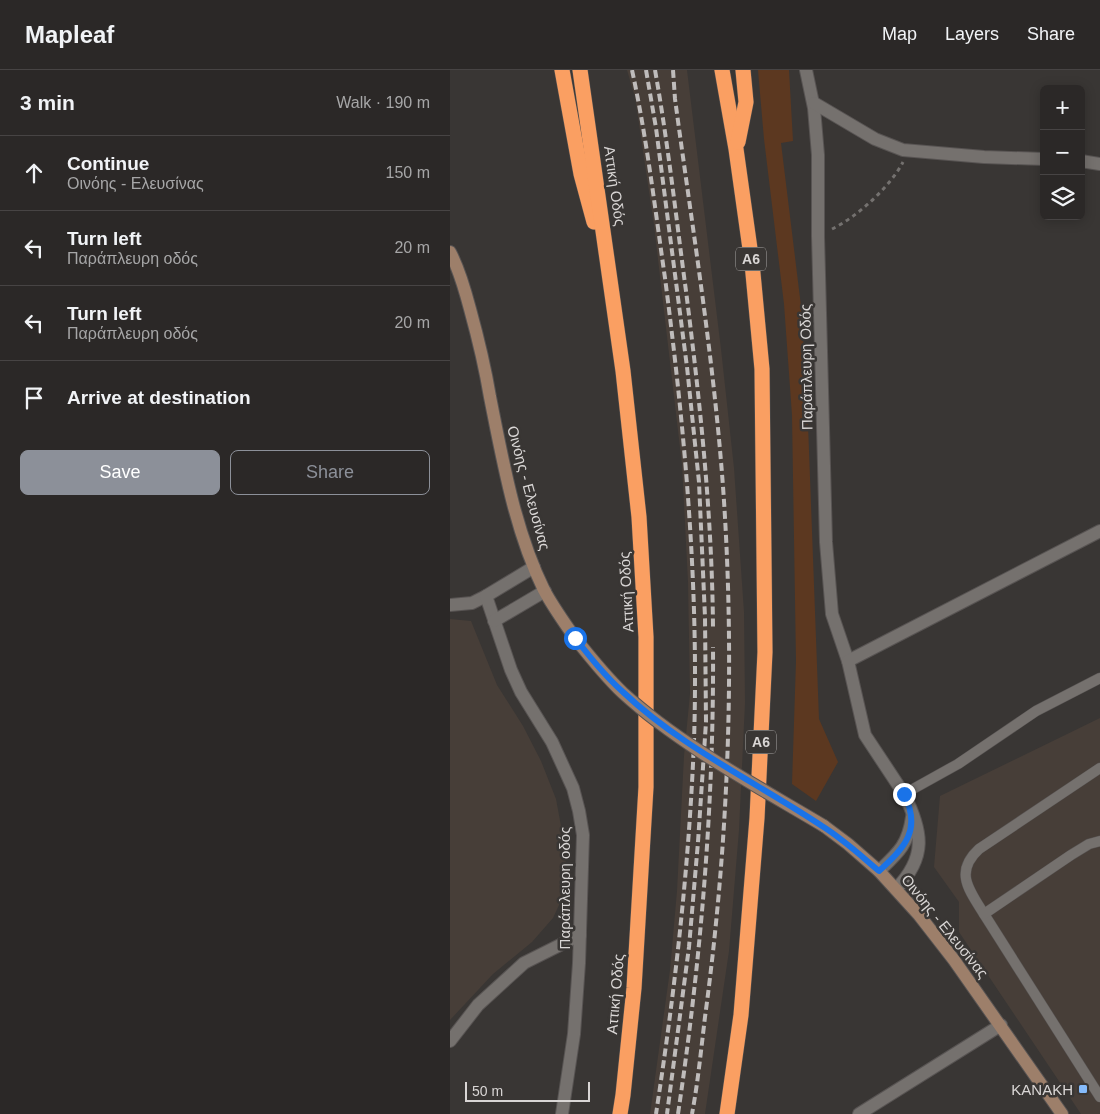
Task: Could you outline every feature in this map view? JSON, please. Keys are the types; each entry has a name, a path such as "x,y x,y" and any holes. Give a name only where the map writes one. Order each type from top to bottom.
{"highway":[{"path":"562,70 581,174 610,282"},
{"name":"Αττική Οδός","path":"580,70 623,371 639,517 646,637 646,796 634,988 620,1114"},
{"name":"Α6","path":"722,70 752,262 762,369 765,652 757,818 741,1015 727,1114"},
{"path":"736,150 746,102 743,70"}],"main road":[{"name":"Οινόης - Ελευσίνας","path":"450,252 466,295 482,354 502,458 523,535 545,591 575,638 599,668 623,693 656,720 687,742 824,826 879,871 919,915 954,960 1062,1114"}],"street":[{"name":"Παράπλευρη Οδός","path":"806,70 814,103 818,155 818,236 826,542 832,614 848,661"},
{"path":"814,103 875,139 903,150 984,157 1040,159"},
{"path":"1085,162 1100,164"},
{"path":"896,889 908,877 916,864 919,839 913,815 904,794 865,735 848,661 1100,531"},
{"path":"450,605 472,603 534,567"},
{"path":"494,621 545,591"},
{"name":"Παράπλευρη οδός","path":"486,596 510,670 521,692 552,742 573,788 583,835 579,963 574,1034 562,1114"},
{"path":"879,871 899,852 906,841 913,815"},
{"path":"450,1041 478,1005 524,963 580,935"},
{"path":"859,1114 1001,1025"}],"lane":[{"path":"904,794 958,764 1036,711 1100,678"},
{"path":"1100,768 979,849 970,857 965,879 984,914 1100,1096"},
{"path":"984,914 1071,855 1089,844 1100,842"}],"path":[{"path":"818,236 839,226 876,196 891,180 909,151"}],"shaded area":[{"path":"627,70 687,70 734,468 744,612 745,703 739,830 729,951 705,1114 650,1114 670,970 677,891 684,756 690,694 688,582 682,465 654,225 635,97"},
{"path":"758,70 789,70 793,141 781,143 801,306 807,397 819,719 838,762 816,801 792,784 796,661 792,415 784,304 764,139"},
{"path":"450,619 471,621 497,685 523,726 541,761 556,799 566,853 565,892 553,918 532,942 493,974 450,1020"},
{"path":"1100,718 1100,1114 1081,1114 959,932 959,902 934,867 940,796"}],"railway":[{"path":"632,70 650,174 679,394 689,510 694,625 694,741 689,835 675,975 656,1114"},
{"path":"646,70 656,128 687,367 699,482 705,617 706,722 698,842 689,947 667,1114"},
{"path":"655,70 672,180 700,416 708,500 713,627"},
{"path":"673,70 675,99 715,400 724,501 729,630 729,695 724,824 713,953 692,1114"},
{"path":"678,1114 693,998 705,881 711,764 713,647"}],"place":[{"name":"ΚΑΝΑΚΗ","path":"1083,1089"}],"route":[{"path":"575,638 599,668 623,693 656,720 687,742 824,826 879,871 899,852 910,830 913,815 904,794"}]}
